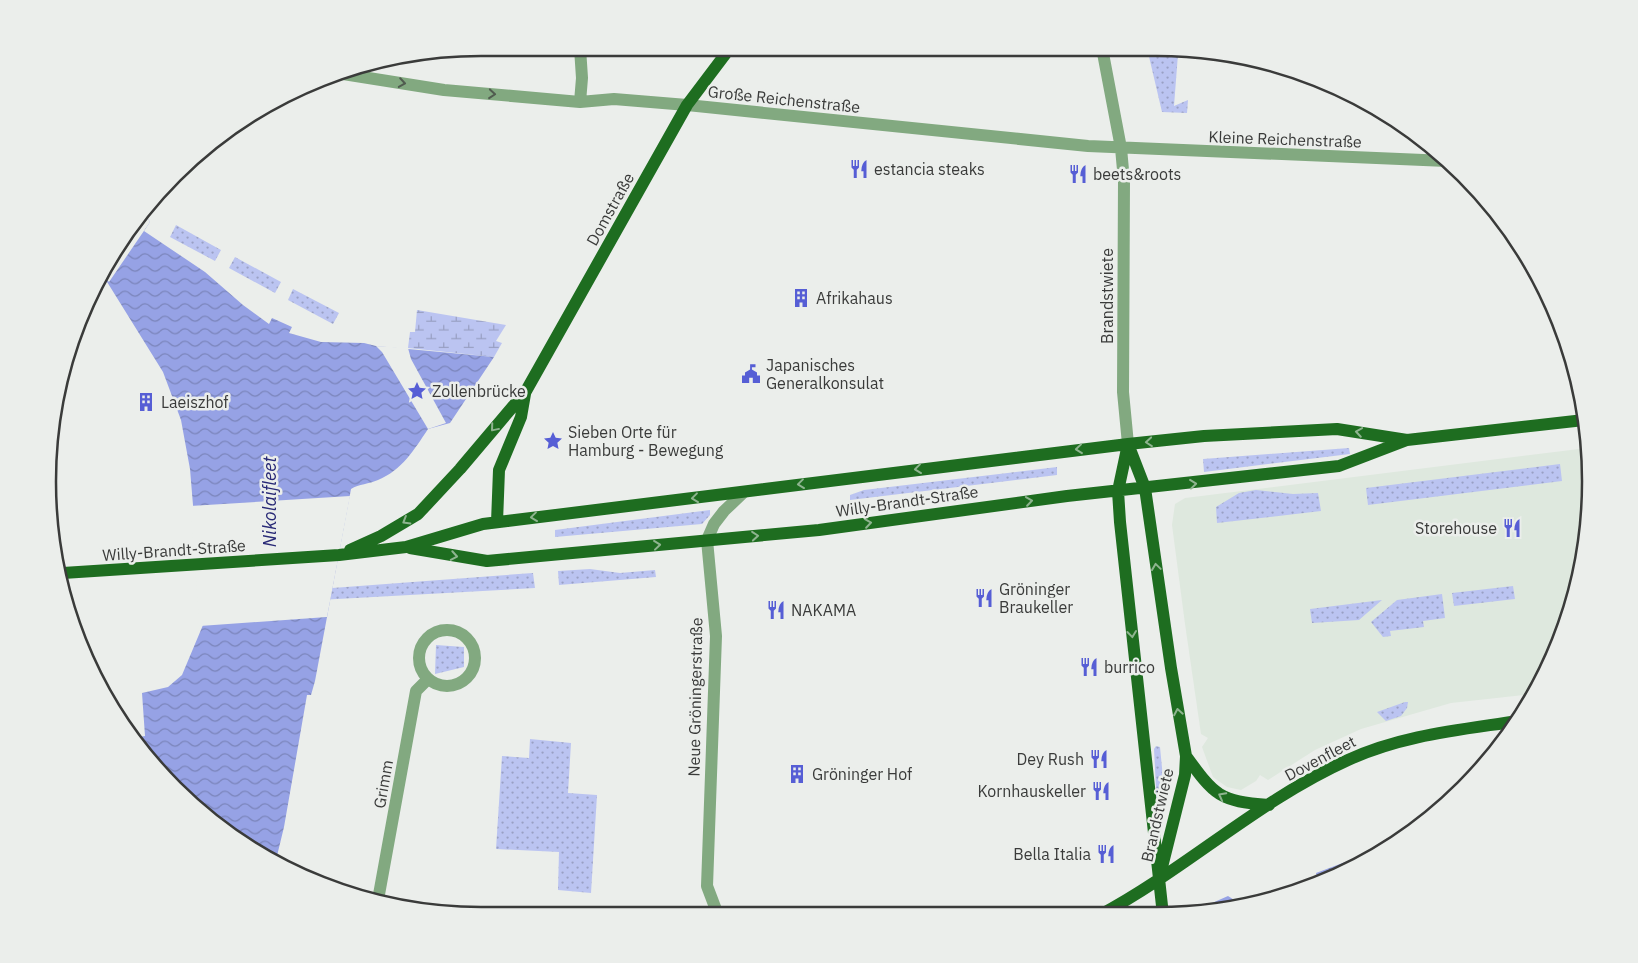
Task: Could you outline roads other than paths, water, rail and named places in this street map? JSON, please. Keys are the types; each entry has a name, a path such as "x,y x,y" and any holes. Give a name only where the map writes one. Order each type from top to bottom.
{"main road":[{"name":"Domstraße","path":"339,555 381,536 418,514 454,476 526,391 687,105 724,56"},
{"name":"Domstraße","path":"497,522 499,470 521,417 526,391"},
{"name":"Willy-Brandt-Straße","path":"406,548 487,561 820,530 1118,491 1339,466 1407,440 1577,421"},
{"name":"Willy-Brandt-Straße","path":"66,573 339,555 406,548 483,524 497,522 1204,436 1337,429 1407,440"},
{"name":"Brandstwiete","path":"1128,444 1145,488 1170,668 1186,756 1185,775 1170,827 1159,880"},
{"name":"Brandstwiete","path":"1128,444 1118,491 1159,880"},
{"name":"Dovenfleet","path":"1112,907 1159,880 1269,805 1321,773 1348,760 1387,745 1418,736 1507,723"},
{"path":"1186,756 1207,785 1220,795 1244,803 1269,805"},
{"path":"1159,880 1162,907"}],"street":[{"path":"580,102 582,78 581,56"},
{"name":"Brandstwiete","path":"1104,56 1121,148 1124,181 1123,392 1128,444"},
{"name":"Große Reichenstraße","path":"355,76 444,90 580,102 614,100 687,105 1000,138 1121,148"},
{"name":"Kleine Reichenstraße","path":"1121,148 1435,161"},
{"path":"707,540 714,524 724,511 744,492"},
{"name":"Neue Gröningerstraße","path":"707,540 716,636 707,886 715,907"},
{"path":"444,630 460,633 468,639 475,655 472,672 466,679 449,686 440,686 428,679 421,668 419,658 424,641 444,630"},
{"name":"Grimm","path":"379,894 416,692 428,679"}],"water":[{"name":"Nikolaifleet","path":"148,218 150,222 144,231 205,272 243,305 269,324 272,318 292,327 289,333 321,342 364,343 376,346 494,357 450,423 428,429 407,459 394,471 375,481 351,489 315,681 311,695 307,695 284,827 277,855 245,835 201,801 162,762 142,737 145,736 142,693 168,687 182,675 203,625 190,469 181,420 163,372 106,281 128,245"},
{"path":"1350,860 1316,875 1316,873"},
{"path":"1228,896 1234,900 1212,903"}],"place":[{"name":"estancia steaks","path":"859,169"},
{"name":"beets&roots","path":"1078,174"},
{"name":"Afrikahaus","path":"801,298"},
{"name":"Japanisches Generalkonsulat","path":"751,374"},
{"name":"Zollenbrücke","path":"417,391"},
{"name":"Laeiszhof","path":"146,402"},
{"name":"Sieben Orte für Hamburg - Bewegung","path":"553,441"},
{"name":"Storehouse","path":"1512,528"},
{"name":"Gröninger Braukeller","path":"984,598"},
{"name":"NAKAMA","path":"776,610"},
{"name":"burrico","path":"1089,667"},
{"name":"Dey Rush","path":"1099,759"},
{"name":"Gröninger Hof","path":"797,774"},
{"name":"Kornhauskeller","path":"1101,791"},
{"name":"Bella Italia","path":"1106,854"}]}
